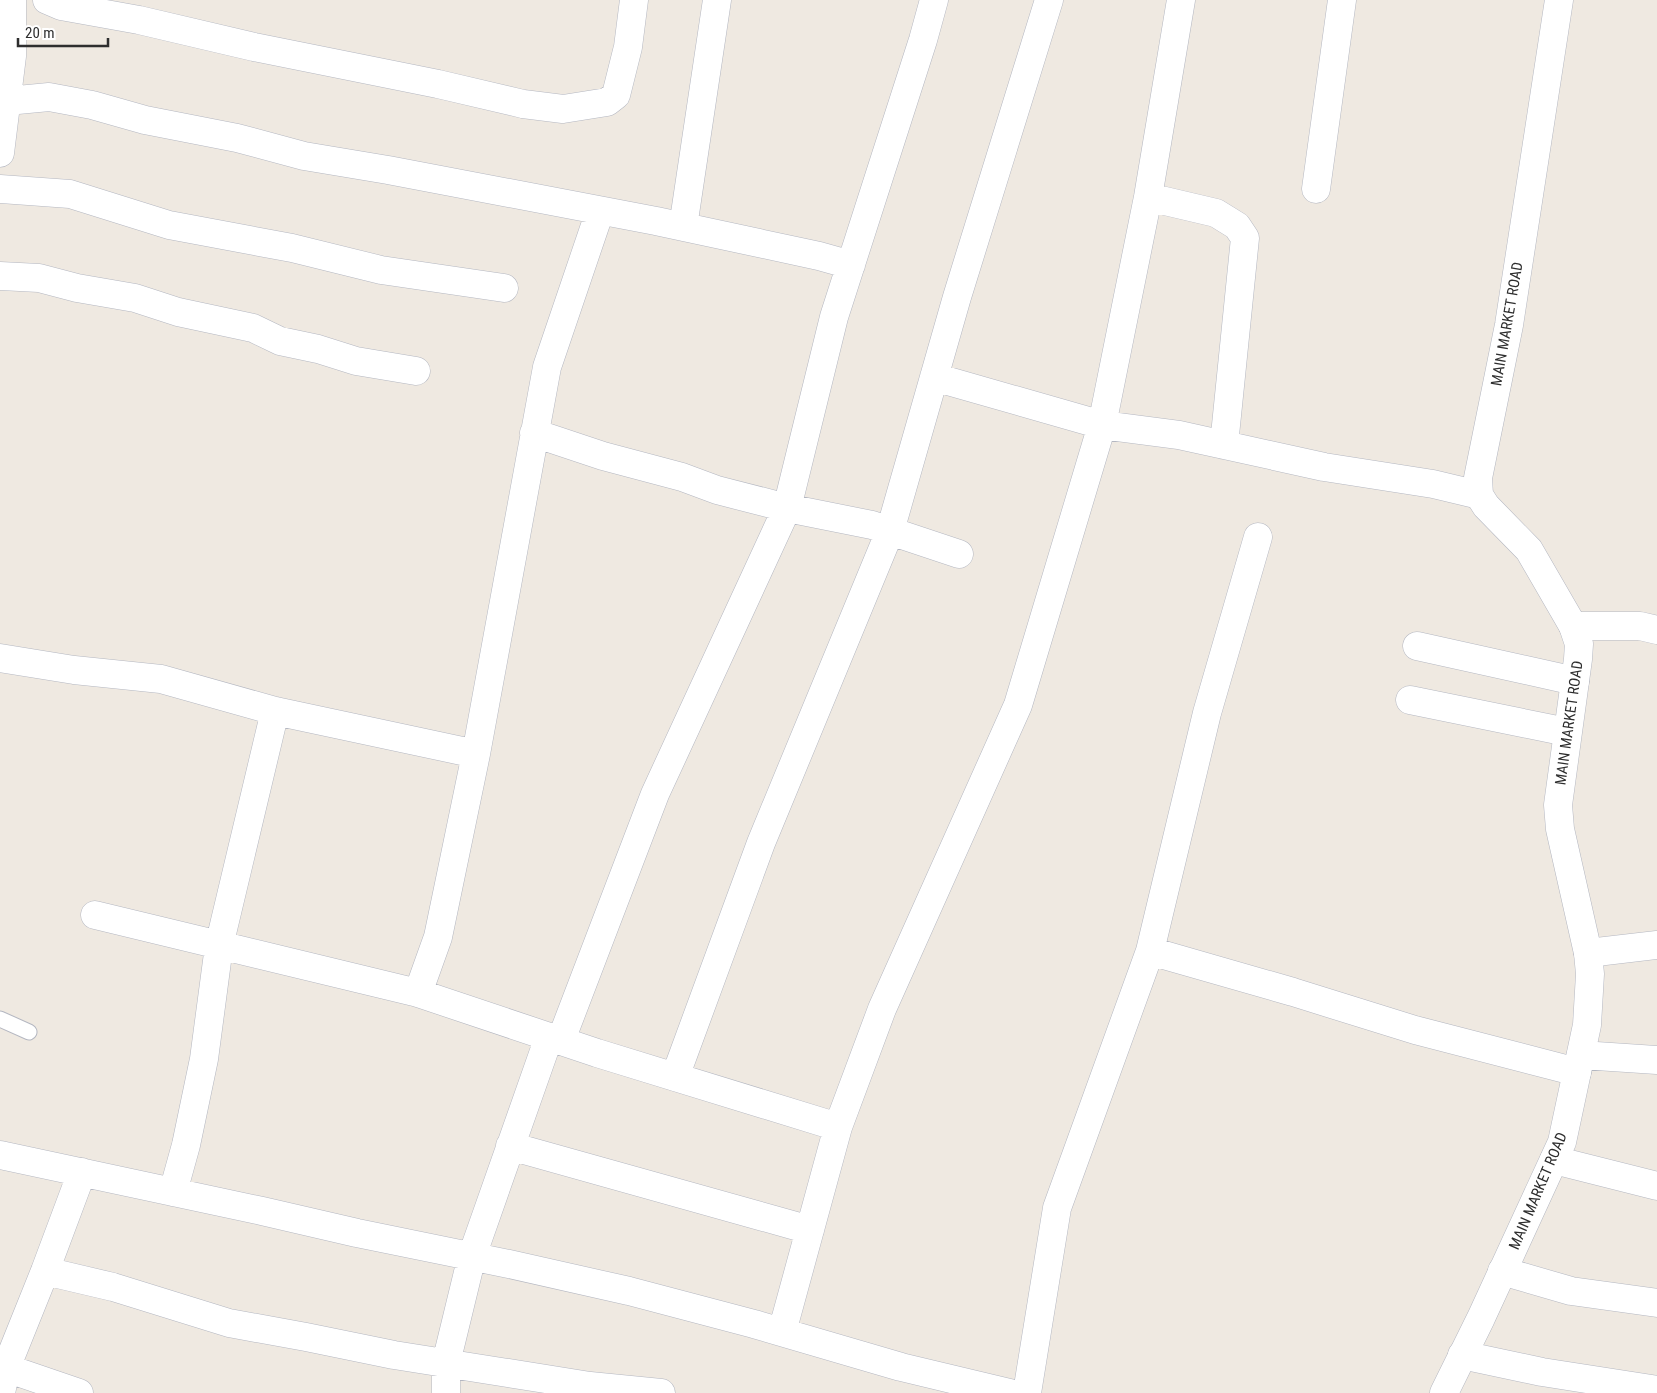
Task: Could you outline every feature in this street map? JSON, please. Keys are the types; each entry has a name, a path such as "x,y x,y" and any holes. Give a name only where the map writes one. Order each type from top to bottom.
{"street":[{"path":"0,153 12,56 12,0"},
{"path":"47,0 61,6 139,20 254,47 438,84 523,104 563,109 606,102 616,95 628,47 634,0"},
{"path":"683,227 718,0"},
{"path":"446,1393 446,1363 472,1256 510,1146 655,794 787,508 834,317 923,40 934,0"},
{"path":"676,1077 760,843 890,531 934,377 1049,0"},
{"path":"782,1332 838,1127 882,1010 1018,705 1102,425 1148,197 1181,0"},
{"path":"1316,190 1342,0"},
{"name":"MAIN MARKET ROAD","path":"1444,1393 1562,1142 1587,1025 1590,974 1588,953 1560,829 1558,805 1579,644 1573,626 1529,550 1486,506 1479,495 1478,478 1508,325 1559,0"},
{"path":"7,100 49,97 145,120 237,138 304,156 388,170 683,227 851,265"},
{"path":"0,188 70,194 169,225 292,248 381,270 504,288"},
{"path":"1148,197 1216,213 1236,226 1245,238 1224,445"},
{"path":"418,993 438,937 476,754 547,366 600,211"},
{"path":"0,276 39,278 77,288 135,298 178,312 253,328 280,341 318,349 356,361 416,370"},
{"path":"934,377 1102,425 1179,435 1324,467 1433,484 1479,495"},
{"path":"534,433 603,456 682,477 718,490 787,508 872,525 959,554"},
{"path":"1027,1393 1057,1208 1150,952 1207,713 1258,537"},
{"path":"1573,626 1640,626 1657,630"},
{"path":"1417,646 1575,681"},
{"path":"0,658 74,670 161,679 275,711 476,754"},
{"path":"1410,700 1567,732"},
{"path":"173,1192 186,1145 204,1059 219,946 275,711"},
{"path":"95,916 418,993 555,1039 838,1127"},
{"path":"1588,953 1657,945"},
{"path":"1150,952 1293,992 1415,1030 1579,1063 1657,1060"},
{"path":"510,1146 810,1230"},
{"path":"0,1155 629,1291 782,1332 901,1367 1010,1393"},
{"path":"1554,1160 1657,1186"},
{"path":"79,1393 2,1376 45,1271 82,1172"},
{"path":"45,1271 113,1287 229,1323 394,1355 590,1386 661,1393"},
{"path":"1502,1271 1571,1290 1657,1303"},
{"path":"1462,1355 1542,1372 1657,1390"}],"lane":[{"path":"0,1019 29,1032"}]}
